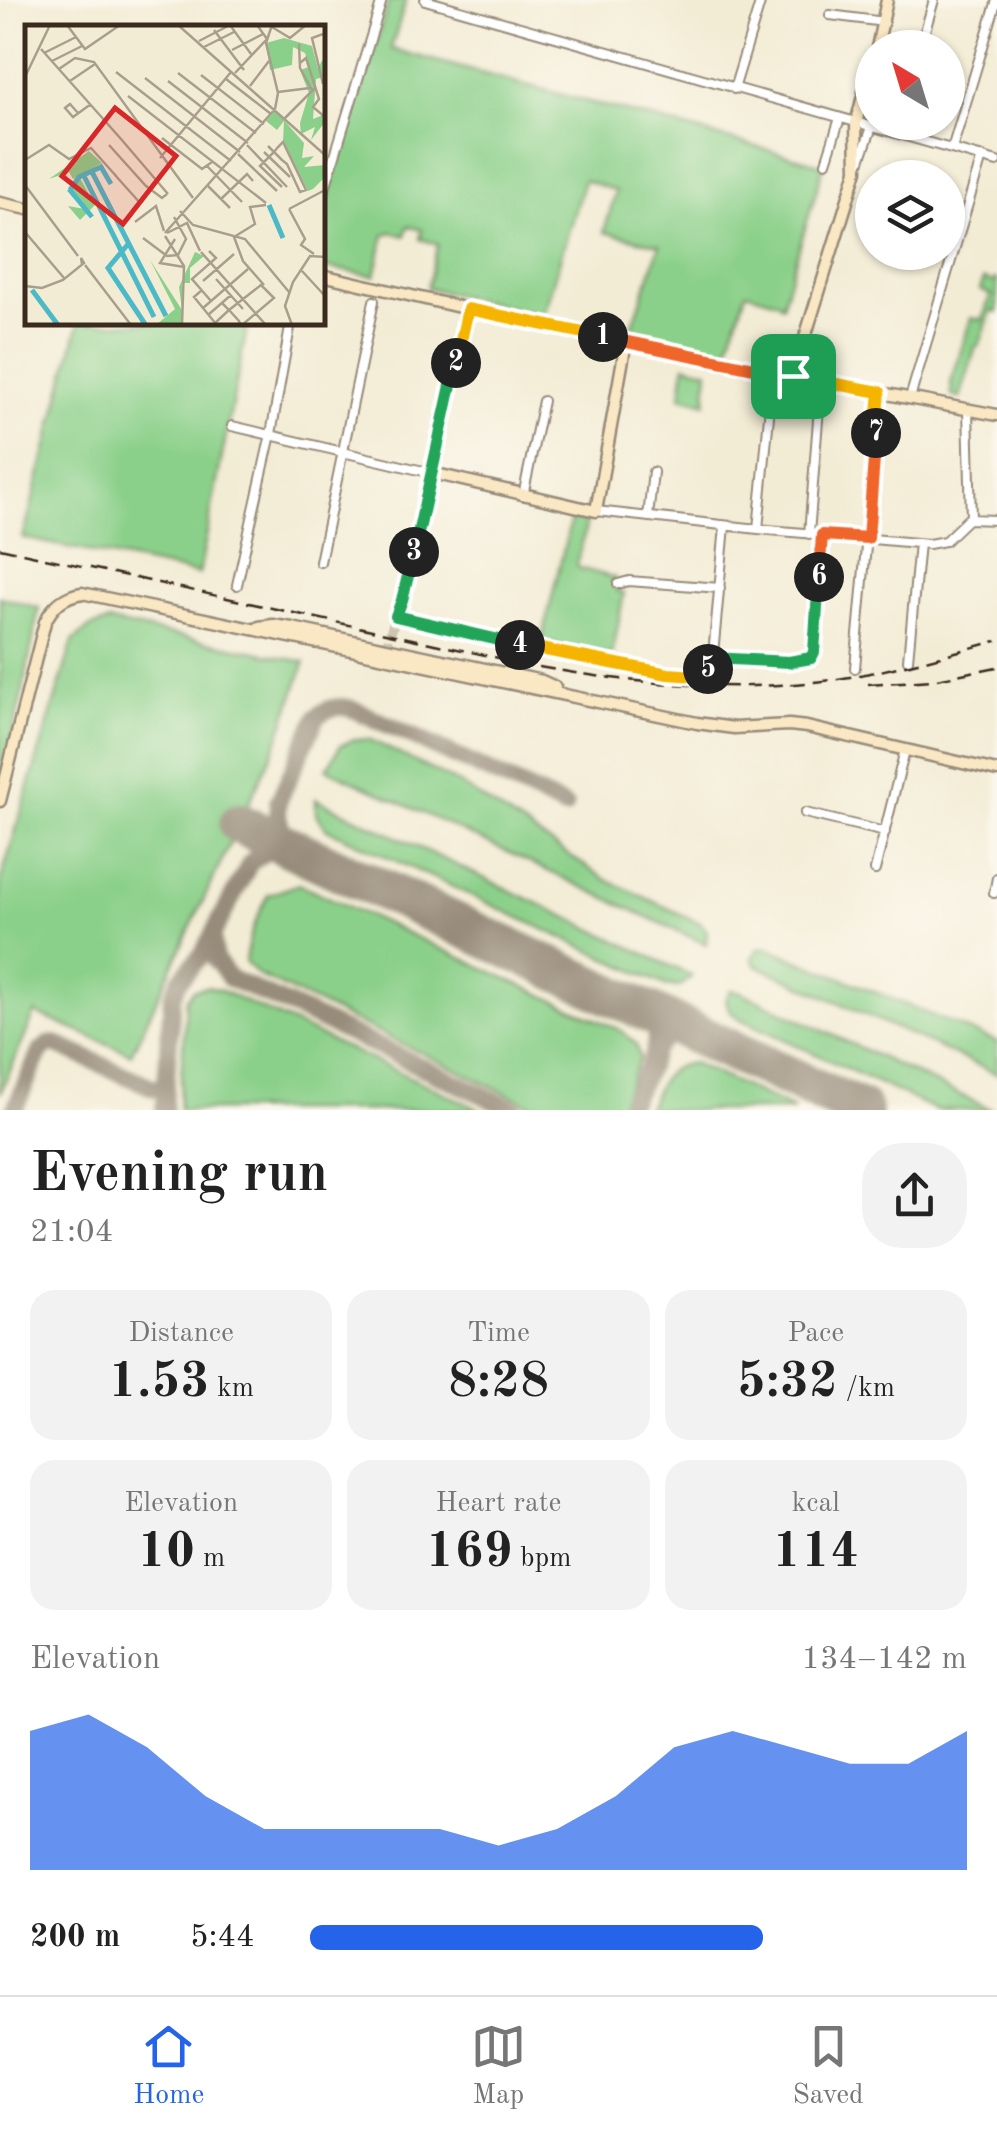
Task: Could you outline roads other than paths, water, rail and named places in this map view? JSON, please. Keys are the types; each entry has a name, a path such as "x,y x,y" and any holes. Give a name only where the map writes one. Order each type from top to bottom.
{"street":[{"path":"325,188 382,0"},
{"path":"425,0 855,123"},
{"path":"734,88 761,0"},
{"path":"882,30 886,0"},
{"path":"925,30 934,0"},
{"path":"952,149 997,0"},
{"path":"830,14 884,22"},
{"path":"826,162 840,118"},
{"path":"919,140 997,162"},
{"path":"910,398 982,158"},
{"path":"793,376 855,176"},
{"path":"0,203 25,208"},
{"path":"325,276 626,342 997,415"},
{"path":"320,562 374,301"},
{"path":"468,309 396,616 536,649 693,676 706,672 712,658 725,526"},
{"path":"237,585 290,325"},
{"path":"596,511 626,342"},
{"path":"810,534 821,382"},
{"path":"855,668 880,392"},
{"path":"523,496 543,401"},
{"path":"758,529 770,406"},
{"path":"968,409 970,519"},
{"path":"232,426 596,511 933,544 944,541 970,519 997,520"},
{"path":"648,517 653,472"},
{"path":"712,658 789,662 811,658 822,535"},
{"path":"908,660 919,543"},
{"path":"618,584 629,581 720,588"},
{"path":"0,801 49,613 73,594 90,593 714,726 800,726 996,771"},
{"path":"875,870 905,750"},
{"path":"806,813 885,832"},
{"path":"994,894 997,878"}],"tunnel":[{"path":"386,648 396,615"}],"railway":[{"path":"0,548 539,667 648,682 758,686 831,680 997,641"},
{"path":"868,684 932,680 997,667"}]}
